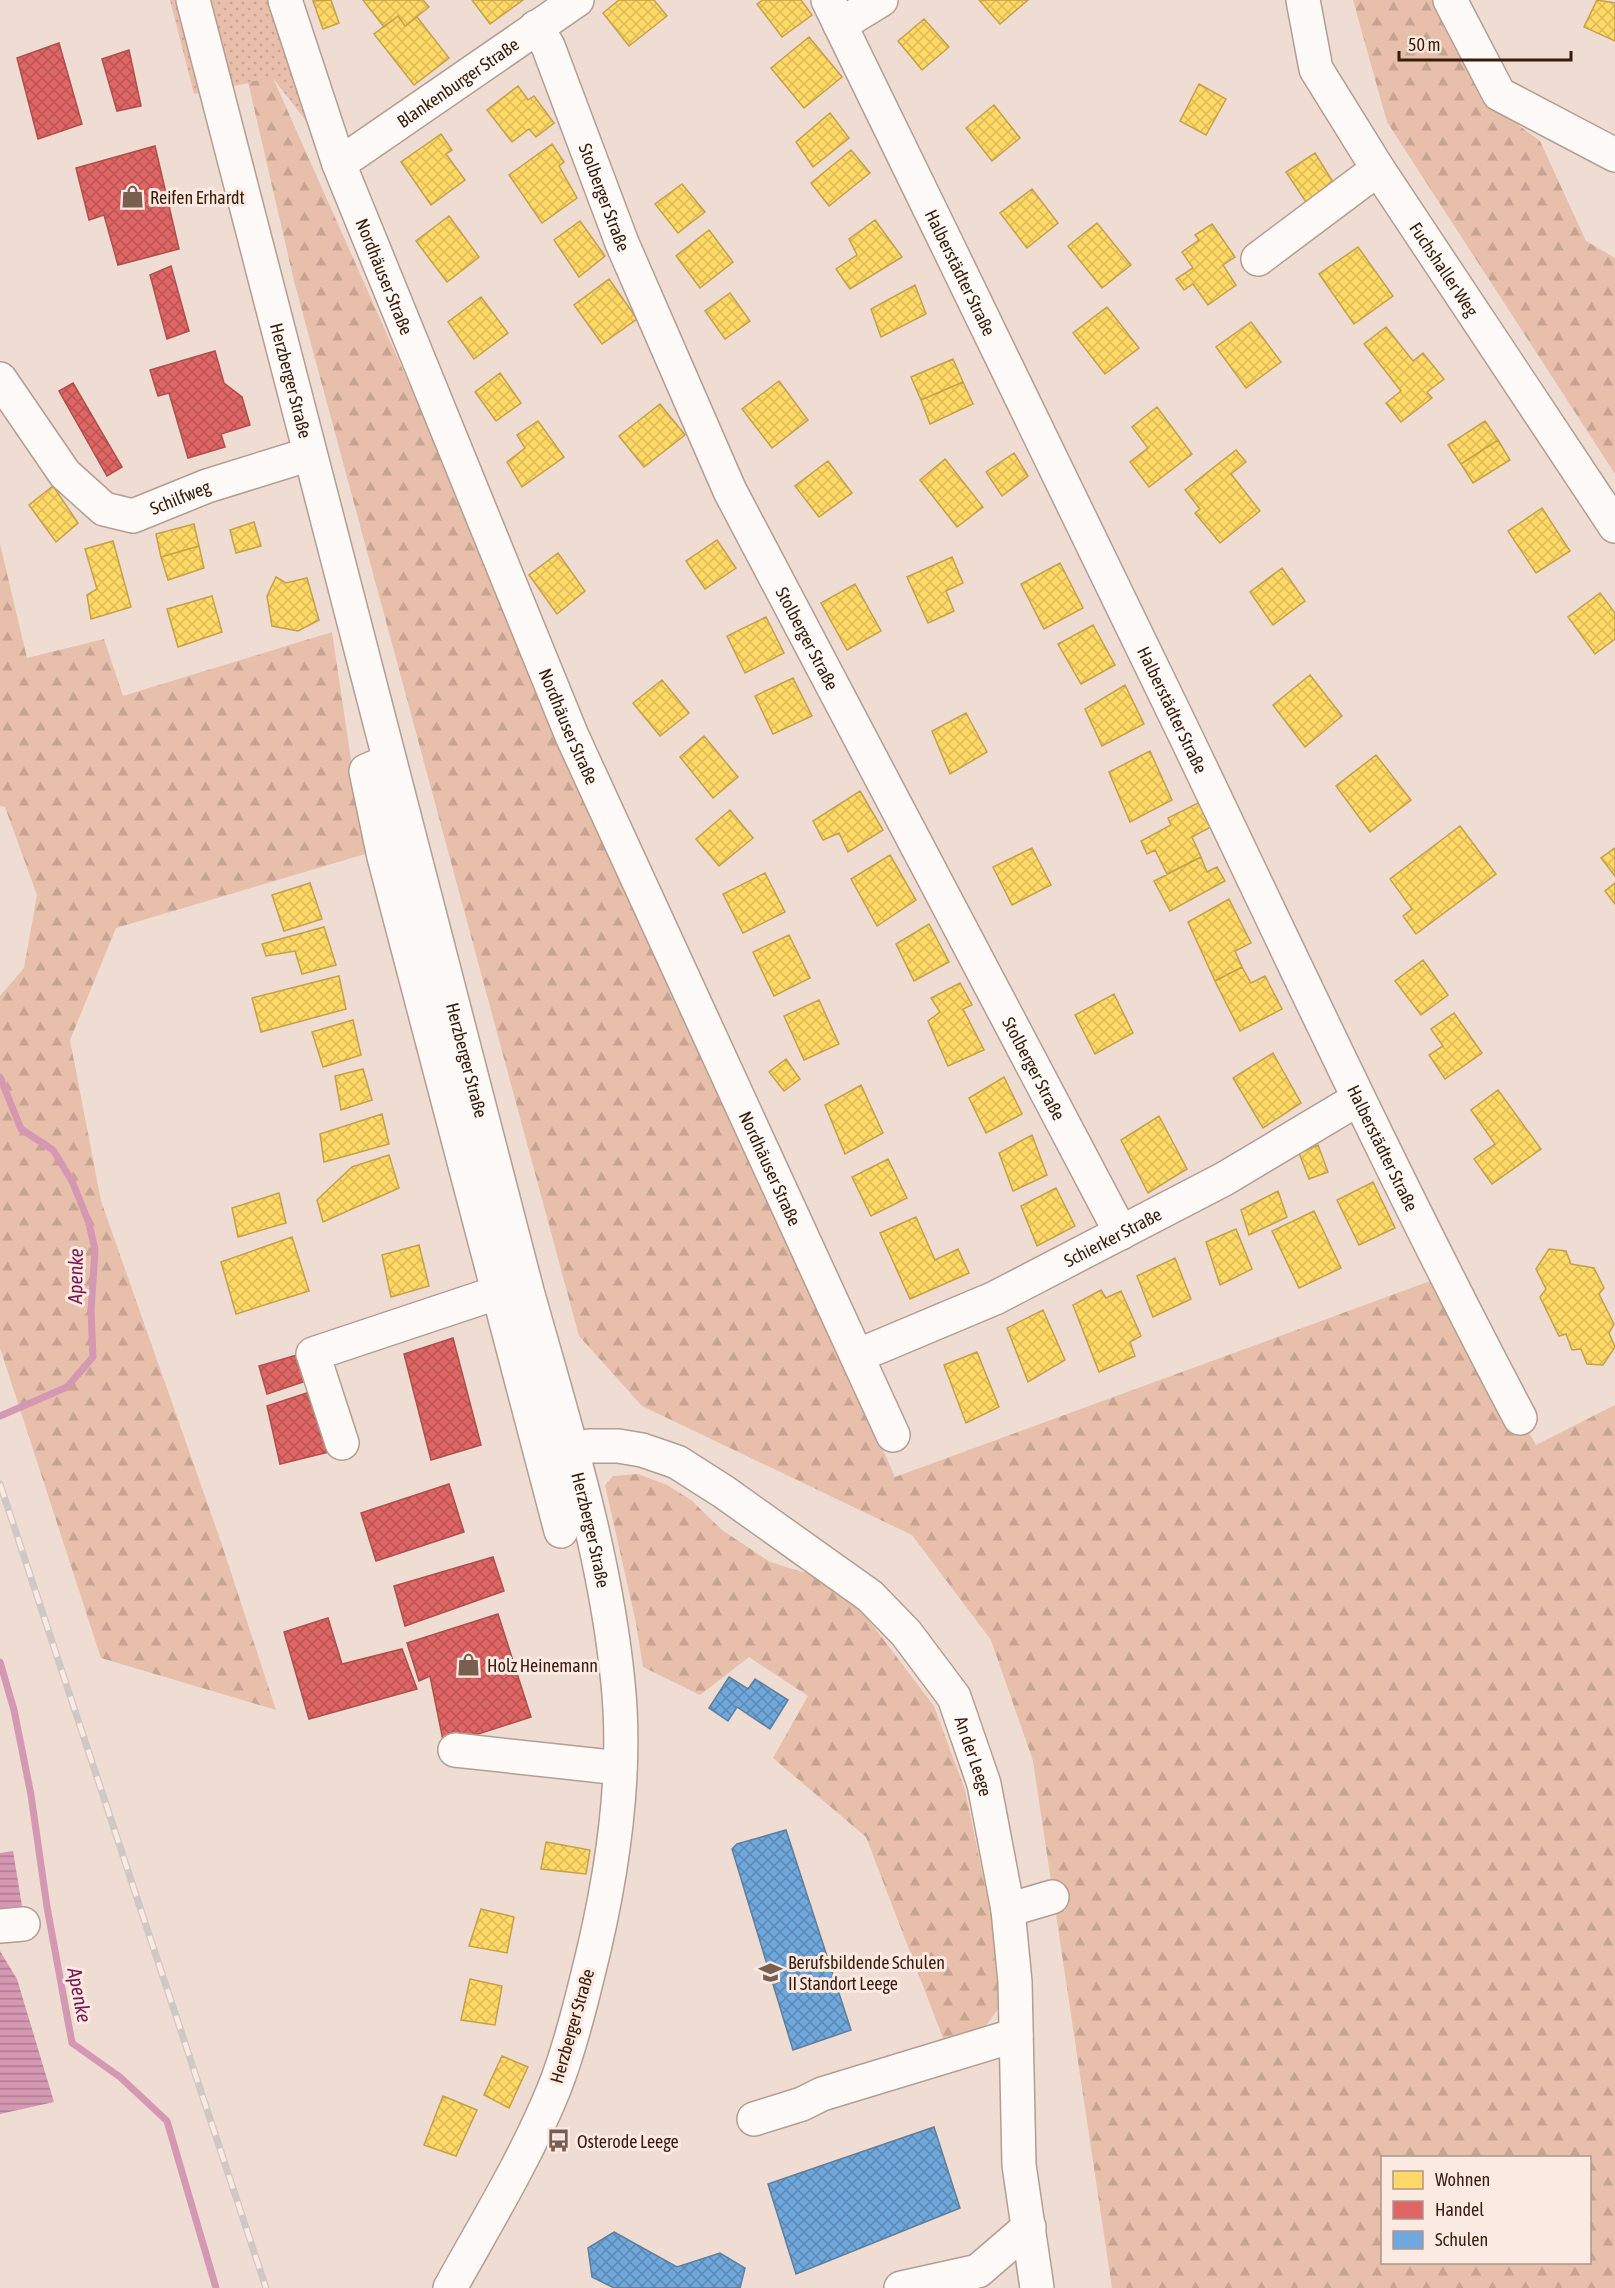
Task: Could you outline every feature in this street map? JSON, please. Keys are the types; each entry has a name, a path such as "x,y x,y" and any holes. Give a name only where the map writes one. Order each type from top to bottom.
{"street":[{"name":"Herzberger Straße","path":"193,0 527,1291 571,1449 604,1584 619,1686 620,1768 612,1862 599,1929 579,2010 555,2087 531,2140 450,2288"},
{"name":"Nordhäuser Straße","path":"285,0 339,164 572,736 893,1435"},
{"name":"Blankenburger Straße","path":"339,164 577,0"},
{"path":"834,13 881,0"},
{"name":"Fuchshaller Weg","path":"1303,0 1316,69 1378,169 1615,526"},
{"path":"1450,0 1499,94 1615,155"},
{"name":"Halberstädter Straße","path":"834,13 1184,733 1437,1261 1520,1418"},
{"name":"Stolberger Straße","path":"536,27 548,46 622,243 730,491 1121,1233"},
{"path":"1258,259 1378,169"},
{"name":"Schilfweg","path":"0,379 65,474 104,509 133,516 207,486 310,454"},
{"name":"Herzberger Straße","path":"389,761 366,771 384,857 561,1531"},
{"name":"Schierker Straße","path":"857,1356 995,1298 1224,1179 1358,1099"},
{"path":"342,1443 313,1354 499,1292"},
{"name":"An der Leege","path":"571,1449 589,1446 618,1446 642,1450 677,1462 724,1492 870,1596 899,1626 954,1697 984,1784 1008,1910 1015,1982 1019,2165 1037,2288"},
{"path":"455,1750 620,1768"},
{"path":"1008,1910 1052,1897"},
{"path":"754,2119 802,2104 822,2094 1016,2035"},
{"path":"901,2288 978,2271 1029,2227"}],"green space":[{"path":"170,0 285,0 339,164 273,78 194,94"},
{"path":"1353,0 1436,0 1486,101 1540,141 1586,241 1615,258 1615,474 1387,122"},
{"path":"273,78 895,1477 1441,1277 1536,1445 1615,1405 1615,2288 1112,2288 1033,1761 991,1640 912,1535 642,1406 579,1336 294,281 248,82"},
{"path":"0,544 27,658 104,639 123,696 332,632 365,854 116,928 70,1040 101,1201 221,1542 276,1710 101,1658 0,1348 0,996 24,968 37,895 5,807 0,806"},
{"path":"638,1474 667,1485 691,1500 722,1530 770,1562 815,1576 861,1610 934,1706 965,1790 991,1915 999,2008 981,2032 943,2038 866,1837 773,1758 808,1696 749,1657 700,1695 643,1667 636,1623 605,1485 613,1476"}],"shaded area":[{"path":"13,1851 23,1912 0,1915 0,1853"},
{"path":"0,1951 17,1979 54,2102 0,2114"}],"building: Wohnen":[{"path":"331,0 339,23 323,29 313,1"},
{"path":"363,0 423,0 429,7 405,26 398,16 384,27"},
{"path":"472,0 523,0 490,24"},
{"path":"619,0 654,0 667,16 629,46 603,13"},
{"path":"763,0 801,0 812,15 782,37 757,4"},
{"path":"979,0 1028,0 1000,24"},
{"path":"1597,0 1615,3 1615,41 1584,27"},
{"path":"398,16 405,26 417,17 449,58 414,85 374,34"},
{"path":"924,19 949,47 922,70 898,41"},
{"path":"809,37 842,77 804,108 771,68"},
{"path":"1199,84 1226,99 1206,135 1180,121"},
{"path":"518,86 528,100 534,96 554,123 536,137 529,129 512,142 487,110"},
{"path":"994,105 1020,138 992,161 966,128"},
{"path":"830,113 849,138 813,167 796,142"},
{"path":"441,134 452,150 446,154 465,180 431,205 401,162"},
{"path":"552,144 564,162 559,166 577,198 542,223 509,175"},
{"path":"851,150 870,173 829,206 811,183"},
{"path":"1315,153 1338,190 1310,208 1286,172"},
{"path":"682,184 705,212 678,233 655,204"},
{"path":"1032,189 1058,223 1027,248 1000,213"},
{"path":"449,216 479,257 447,282 416,241"},
{"path":"875,220 902,257 850,289 836,269 857,255 849,239"},
{"path":"580,221 605,256 579,277 554,240"},
{"path":"1097,223 1131,265 1102,288 1068,246"},
{"path":"1212,224 1235,257 1223,265 1236,285 1208,305 1193,284 1184,290 1176,279 1193,268 1182,252 1199,240 1195,235"},
{"path":"709,230 733,262 700,288 676,256"},
{"path":"1358,247 1393,296 1354,324 1319,274"},
{"path":"609,279 637,319 602,344 574,305"},
{"path":"915,285 926,314 881,337 871,309"},
{"path":"730,293 750,321 725,339 705,311"},
{"path":"481,297 508,333 474,359 448,322"},
{"path":"1107,307 1139,348 1105,374 1073,333"},
{"path":"1251,322 1281,362 1246,388 1216,347"},
{"path":"1386,327 1413,361 1423,353 1444,379 1427,392 1432,398 1401,422 1386,403 1401,391 1364,344"},
{"path":"953,359 963,382 921,400 911,377"},
{"path":"500,373 521,403 496,421 475,392"},
{"path":"779,381 808,420 772,448 742,409"},
{"path":"963,382 973,404 930,424 921,400"},
{"path":"660,404 685,435 644,467 619,436"},
{"path":"1157,407 1192,454 1149,487 1130,462 1148,448 1132,427"},
{"path":"538,421 564,457 522,487 507,462 525,448 517,435"},
{"path":"1485,421 1498,440 1461,464 1448,445"},
{"path":"1498,440 1510,460 1473,483 1461,464"},
{"path":"1236,450 1246,462 1231,474 1260,511 1220,543 1195,513 1200,509 1185,490"},
{"path":"1014,453 1028,476 1002,496 986,472"},
{"path":"945,459 983,507 957,527 920,480"},
{"path":"828,461 852,493 819,517 795,486"},
{"path":"53,486 78,523 56,542 29,505"},
{"path":"1542,508 1570,551 1536,573 1508,531"},
{"path":"254,522 261,546 236,553 230,530"},
{"path":"194,524 199,546 161,557 156,534"},
{"path":"717,540 736,568 705,589 686,561"},
{"path":"113,541 131,607 91,619 87,595 97,589 85,549"},
{"path":"199,546 204,568 168,580 161,557"},
{"path":"558,553 585,591 557,614 529,575"},
{"path":"952,557 963,583 946,591 954,611 928,623 907,577"},
{"path":"1060,563 1083,608 1044,629 1021,584"},
{"path":"1282,568 1305,601 1273,625 1250,592"},
{"path":"276,577 286,583 307,578 319,620 298,631 272,626 267,596"},
{"path":"855,584 881,631 847,650 821,603"},
{"path":"1600,593 1615,613 1615,639 1595,654 1568,617"},
{"path":"212,596 222,632 178,647 167,609"},
{"path":"766,617 784,653 745,673 727,636"},
{"path":"1093,625 1115,665 1081,684 1058,644"},
{"path":"1310,675 1342,716 1305,747 1273,705"},
{"path":"793,678 812,716 773,734 755,696"},
{"path":"662,680 689,713 660,736 633,703"},
{"path":"1125,685 1144,724 1102,746 1085,709"},
{"path":"966,713 987,752 950,774 932,731"},
{"path":"704,736 738,777 713,798 680,757"},
{"path":"1150,751 1172,800 1130,822 1109,772"},
{"path":"1376,755 1411,800 1370,832 1336,786"},
{"path":"860,791 883,830 848,852 839,833 823,840 813,821"},
{"path":"1206,799 1218,823 1192,837 1201,857 1167,874 1155,850 1147,854 1141,841 1171,825 1168,818"},
{"path":"730,810 753,838 719,866 696,839"},
{"path":"1460,826 1496,874 1416,934 1403,916 1412,909 1390,879"},
{"path":"1032,848 1051,885 1012,905 993,867"},
{"path":"1615,848 1615,876 1601,858"},
{"path":"890,855 916,900 877,926 851,879"},
{"path":"1201,857 1207,872 1217,867 1225,881 1170,911 1154,881"},
{"path":"765,873 785,912 743,933 723,894"},
{"path":"310,883 322,919 284,931 272,895"},
{"path":"1615,883 1615,904 1605,891"},
{"path":"1229,899 1251,943 1235,951 1242,967 1215,981 1188,922"},
{"path":"929,924 949,962 914,981 896,944"},
{"path":"324,927 336,965 302,974 295,951 266,956 262,944"},
{"path":"789,935 810,978 774,996 753,952"},
{"path":"1423,960 1448,995 1421,1015 1395,981"},
{"path":"1242,967 1251,983 1265,976 1282,1009 1240,1031 1215,981"},
{"path":"339,976 346,1009 261,1032 252,998"},
{"path":"960,983 972,1005 963,1009 984,1050 948,1066 928,1021 940,1012 931,998"},
{"path":"1114,994 1133,1033 1095,1054 1075,1015"},
{"path":"819,1000 839,1044 804,1060 784,1016"},
{"path":"1454,1013 1482,1053 1445,1079 1429,1055 1443,1046 1431,1029"},
{"path":"353,1020 361,1055 323,1067 312,1032"},
{"path":"1273,1053 1301,1103 1263,1128 1233,1078"},
{"path":"786,1059 800,1079 784,1091 769,1072"},
{"path":"363,1069 372,1100 341,1110 335,1076"},
{"path":"1004,1077 1022,1114 986,1133 969,1098"},
{"path":"861,1085 883,1133 845,1154 825,1105"},
{"path":"1498,1090 1541,1149 1492,1184 1474,1159 1495,1144 1471,1110"},
{"path":"382,1114 389,1144 324,1162 320,1134"},
{"path":"1159,1116 1187,1169 1148,1193 1121,1140"},
{"path":"1032,1135 1047,1175 1013,1191 999,1153"},
{"path":"1318,1145 1328,1172 1309,1179 1299,1153"},
{"path":"389,1155 399,1188 323,1222 317,1200 352,1167"},
{"path":"888,1159 907,1198 871,1216 852,1177"},
{"path":"1373,1182 1395,1228 1359,1245 1337,1200"},
{"path":"1056,1188 1075,1226 1037,1246 1021,1206"},
{"path":"1278,1191 1287,1217 1249,1235 1241,1210"},
{"path":"279,1193 286,1223 238,1237 232,1208"},
{"path":"1314,1211 1341,1268 1299,1288 1272,1231"},
{"path":"916,1217 935,1260 958,1249 969,1273 910,1299 880,1233"},
{"path":"1236,1229 1252,1269 1220,1285 1206,1242"},
{"path":"292,1237 309,1291 236,1314 221,1262"},
{"path":"419,1245 429,1286 391,1297 382,1255"},
{"path":"1549,1249 1566,1251 1571,1264 1594,1268 1604,1288 1599,1294 1614,1324 1609,1333 1615,1347 1603,1365 1587,1364 1581,1349 1572,1350 1566,1334 1559,1336 1540,1297 1546,1289 1536,1269"},
{"path":"1175,1258 1191,1299 1153,1317 1137,1276"},
{"path":"1101,1290 1106,1298 1121,1291 1141,1336 1130,1342 1135,1356 1099,1372 1073,1305"},
{"path":"1043,1310 1065,1360 1028,1382 1007,1328"},
{"path":"977,1352 999,1407 966,1423 944,1365"},
{"path":"546,1842 590,1850 586,1874 541,1869"},
{"path":"481,1909 514,1917 507,1953 469,1946"},
{"path":"470,1979 502,1986 495,2025 461,2020"},
{"path":"502,2056 528,2067 509,2108 484,2095"},
{"path":"443,2096 477,2110 456,2156 424,2145"}],"building: Handel":[{"path":"59,43 82,124 38,139 17,58"},
{"path":"129,50 141,106 117,111 102,59"},
{"path":"155,146 179,249 118,265 104,215 89,220 76,168"},
{"path":"171,266 189,331 167,339 150,275"},
{"path":"215,351 224,383 242,397 250,425 221,434 225,447 188,458 169,393 158,396 150,370"},
{"path":"73,383 122,467 107,476 59,391"},
{"path":"453,1338 481,1445 431,1460 404,1354"},
{"path":"304,1353 312,1379 267,1394 259,1366"},
{"path":"316,1390 333,1451 280,1464 267,1406"},
{"path":"449,1484 464,1532 376,1561 361,1513"},
{"path":"493,1557 504,1591 405,1626 394,1586"},
{"path":"498,1614 531,1717 444,1745 430,1676 419,1681 407,1643"},
{"path":"328,1618 342,1664 402,1649 417,1689 309,1719 284,1632"}],"building: Schulen":[{"path":"729,1677 748,1689 755,1679 788,1700 770,1729 737,1707 728,1721 709,1708"},
{"path":"786,1830 851,2030 793,2050 732,1849 737,1844"},
{"path":"934,2127 960,2208 796,2274 768,2184"},
{"path":"614,2232 677,2267 720,2253 745,2268 740,2288 614,2288 592,2277 588,2248"}],"waterway":[{"name":"Apenke","path":"0,1077 21,1129 53,1150 72,1181 89,1223 95,1250 91,1311 93,1357 67,1387 0,1416"},
{"name":"Apenke","path":"0,1662 14,1710 31,1795 47,1907 72,2043 120,2077 167,2121 216,2288"}],"railway":[{"path":"0,1484 266,2288"}],"place":[{"name":"Reifen Erhardt","path":"132,197"},
{"name":"Holz Heinemann","path":"469,1665"},
{"name":"Berufsbildende Schulen II Standort Leege","path":"770,1972"},
{"name":"Osterode Leege","path":"559,2141"}]}
